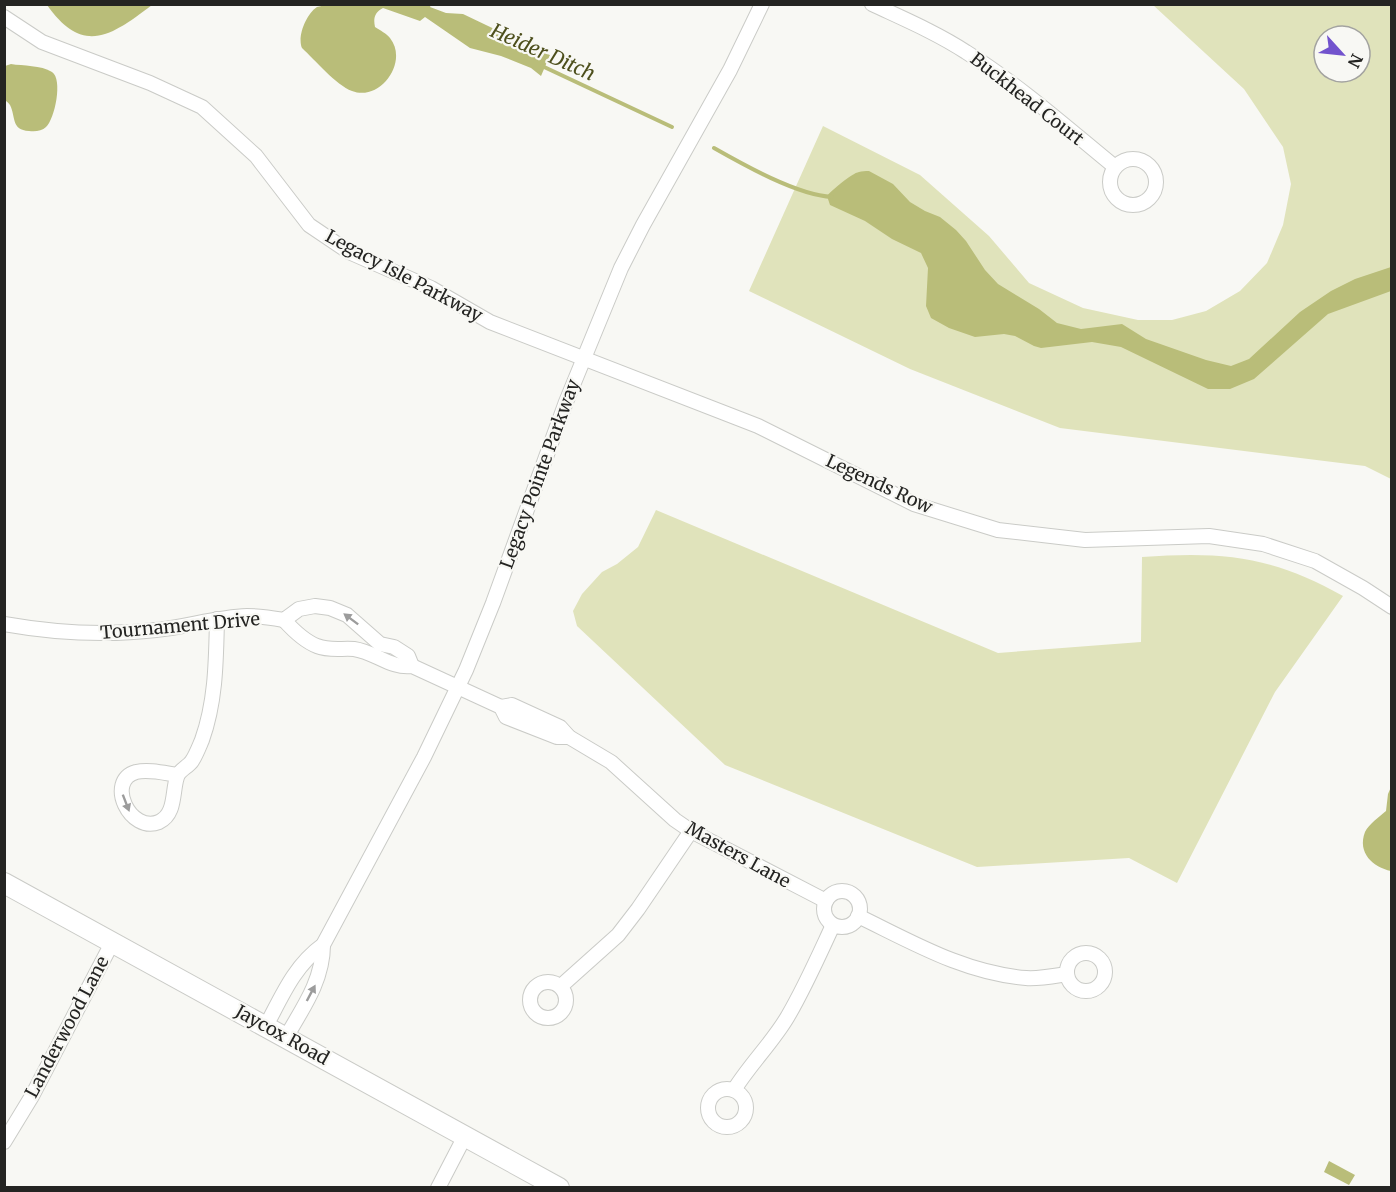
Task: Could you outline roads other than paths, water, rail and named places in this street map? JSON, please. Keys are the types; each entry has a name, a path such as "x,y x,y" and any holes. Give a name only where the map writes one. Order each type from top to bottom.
{"street":[{"name":"Legacy Pointe Parkway","path":"286,1037 318,978 323,960 323,945 424,757 458,687 493,603 584,357 634,242 730,70 762,4"},
{"name":"Buckhead Court","path":"872,4 916,24 965,51 1019,88 1115,167"},
{"name":"Legacy Isle Parkway","path":"4,17 42,42 150,83 202,107 256,156 309,225 349,252 431,288 490,322 584,357"},
{"name":"Legends Row","path":"584,357 758,426 914,504 998,530 1074,538 1209,536 1263,544 1315,561 1363,588 1392,608"},
{"name":"Tournament Drive","path":"284,620 299,609 315,606 330,608 347,615 377,649"},
{"name":"Tournament Drive","path":"4,624 65,633 111,634 157,630 250,616 284,620 296,633 316,646 336,650 377,649 394,646 408,656 412,666 458,687"},
{"path":"177,775 144,771 134,773 126,779 121,789 125,807 131,815 147,823 157,823 165,818 174,797 177,775 192,762 211,712 218,619"},
{"name":"Masters Lane","path":"458,687 501,707 512,705 533,721 560,727 569,737 611,762 675,820 691,831 826,902"},
{"path":"561,986 618,934 638,909 691,831"},
{"name":"Jaycox Road","path":"4,883 559,1188"},
{"path":"846,892 852,894 859,904 858,916 855,921 845,927 833,925 826,917 824,907 834,893 846,892"},
{"path":"858,916 937,955 966,966 997,974 1028,978 1067,974"},
{"path":"734,1090 749,1066 773,1039 788,1016 833,925"},
{"name":"Landerwood Lane","path":"4,1142 32,1096 112,943"},
{"name":"Legacy Pointe Parkway","path":"266,1026 298,967 309,954 323,945"},
{"path":"438,1188 465,1136"}],"waterway":[{"name":"Heider Ditch","path":"542,66 672,127"},
{"name":"Heider Ditch","path":"714,148 787,185 832,197"}]}
